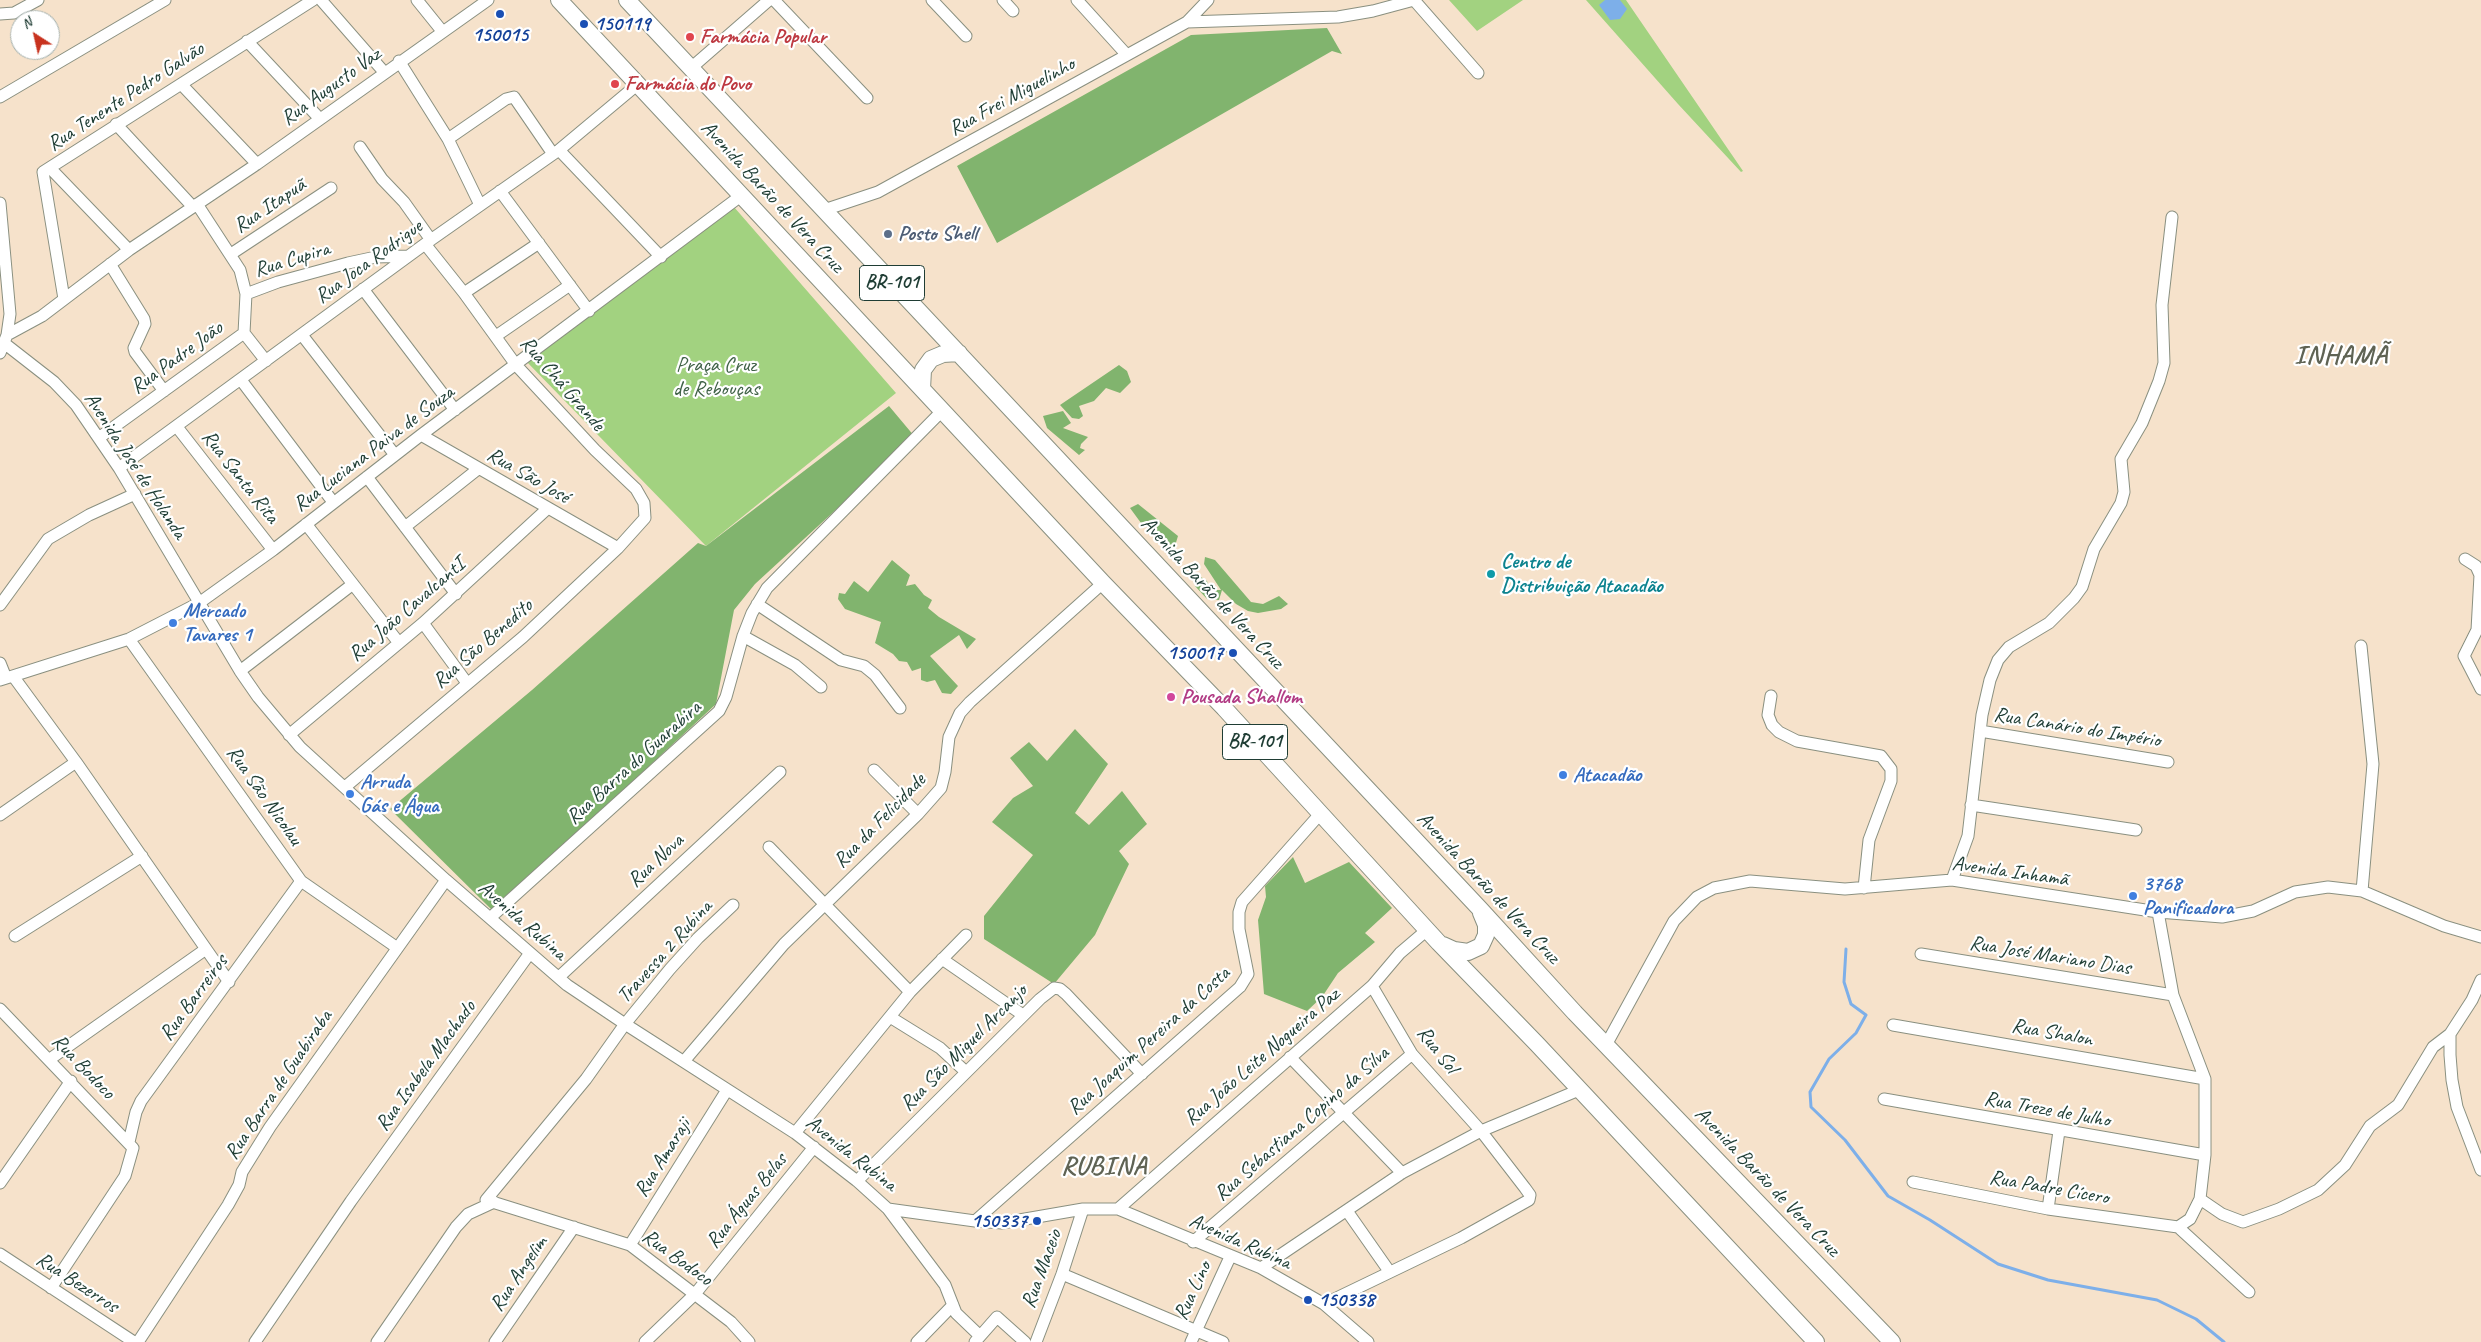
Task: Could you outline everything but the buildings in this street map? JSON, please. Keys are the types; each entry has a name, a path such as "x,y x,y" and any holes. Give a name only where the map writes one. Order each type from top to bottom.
{"highway":[{"name":"Avenida Barão de Vera Cruz","path":"559,0 1103,583 1224,708 1439,943 1816,1342"},
{"name":"Avenida Barão de Vera Cruz","path":"627,0 1606,1045 1892,1342"},
{"path":"922,389 922,370 931,359 943,354 959,353"},
{"path":"1439,943 1454,950 1468,952 1481,946 1486,935 1486,925 1480,909"},
{"path":"1767,1290 1800,1342"}],"street":[{"path":"0,14 14,13 38,0"},
{"path":"0,98 165,0"},
{"name":"Rua Tenente Pedro Galvão","path":"64,299 43,172 313,0"},
{"path":"321,0 384,72"},
{"path":"417,0 442,31"},
{"name":"Rua Augusto Vaz","path":"3,344 129,250 257,164 488,0"},
{"path":"692,68 769,0"},
{"path":"774,0 866,98"},
{"path":"932,0 966,36"},
{"path":"1003,0 1013,11"},
{"path":"1077,0 1126,54"},
{"name":"Rua Frei Miguelinho","path":"824,210 878,192 1187,22 1208,0"},
{"path":"1187,22 1338,17 1373,11 1414,0 1478,73"},
{"path":"247,41 320,119"},
{"path":"400,61 448,140 480,205"},
{"path":"181,84 257,164"},
{"name":"Rua Joca Rodrigue","path":"119,468 408,256 556,152 638,84"},
{"path":"448,140 506,99 515,98 556,152 661,257"},
{"name":"Rua Padre João","path":"100,437 244,333 246,294 240,270 231,254 195,206 116,124"},
{"name":"Rua Chá Grande","path":"360,147 382,179 404,202 428,242 516,365 595,450 636,489 646,510 641,524"},
{"path":"50,168 129,250"},
{"name":"Rua Itapuã","path":"231,254 330,188"},
{"path":"500,192 589,311"},
{"name":"Rua Luciana Paiva de Souza","path":"6,678 129,639 199,603 742,195"},
{"path":"0,203 3,256 10,314 3,344"},
{"path":"1952,880 1968,836 1980,731 1988,690 1998,660 2009,648 2049,624 2074,598 2082,587 2094,549 2121,503 2124,492 2121,459 2142,423 2159,381 2164,363 2162,305 2172,218"},
{"path":"464,293 539,243"},
{"name":"Rua Cupira","path":"246,294 278,282 348,263 376,257 408,256"},
{"path":"110,264 144,319 144,324 136,340 135,352 164,391"},
{"path":"496,336 570,285"},
{"path":"363,289 455,410"},
{"path":"244,333 266,361"},
{"path":"302,335 395,455"},
{"name":"Avenida José de Holanda","path":"3,344 54,382 76,405 100,437 240,671 288,735"},
{"path":"241,380 333,502"},
{"name":"Rua Barra do Guarabira","path":"490,918 719,711 726,697 743,636 757,604 778,575 942,411"},
{"name":"Rua Santa Rita","path":"177,427 272,550"},
{"name":"Rua São José","path":"421,435 618,548"},
{"path":"405,527 478,469"},
{"path":"367,477 456,594"},
{"path":"0,605 48,539 81,519 135,494"},
{"name":"Rua João CavalcantI","path":"288,735 423,623 547,509"},
{"path":"306,524 399,643"},
{"name":"Rua São Benedito","path":"345,787 523,637 641,524"},
{"path":"2465,559 2476,566 2480,575 2477,630 2464,656 2481,690"},
{"name":"Rua da Felicidade","path":"684,1060 784,944 918,814 944,782 949,737 960,713 1103,583"},
{"path":"240,671 353,584"},
{"path":"757,604 841,660 864,666 875,675 900,708"},
{"path":"423,623 467,683"},
{"path":"743,636 795,665 821,686"},
{"name":"Rua São Nicolau","path":"129,639 301,881 396,947"},
{"path":"2361,646 2373,764 2362,891"},
{"path":"0,663 6,678 76,762 229,982"},
{"path":"1771,696 1768,715 1772,725 1778,732 1797,741 1881,756 1891,769 1891,782 1869,840 1864,888"},
{"name":"Rua Canário do Império","path":"1980,731 2168,762"},
{"name":"Avenida Rubina","path":"288,735 446,880 559,977 625,1024 684,1060 795,1133 857,1181 888,1209 975,1222 1002,1223 1083,1209 1118,1209 1193,1242 1261,1268 1324,1304 1368,1342"},
{"path":"0,815 76,762"},
{"path":"874,770 918,814"},
{"name":"Rua Nova","path":"559,977 780,772"},
{"path":"1971,805 2136,830"},
{"name":"Rua Joaquim Pereira da Costa","path":"975,1222 1246,981 1248,974 1239,928 1239,912 1242,902 1320,814"},
{"path":"769,847 910,992"},
{"path":"15,936 142,856"},
{"name":"Rua Barra de Guabiraba","path":"136,1342 228,1205 239,1185 242,1172 270,1128 396,947 446,880"},
{"name":"Avenida Inhamã","path":"1606,1045 1628,1008 1667,932 1697,897 1714,888 1750,881 1864,888 1952,880 2158,912 2222,917 2253,911 2295,892 2328,887 2362,891 2444,926 2480,934"},
{"name":"Rua Barreiros","path":"129,1142 136,1112 141,1101 301,881"},
{"name":"Travessa 2 Rubina","path":"490,1201 586,1079 625,1024 681,957 733,905"},
{"path":"2158,912 2173,995 2205,1079 2204,1155 2200,1199 2190,1220 2178,1227 2249,1292"},
{"name":"Rua João Leite Nogueira Paz","path":"1118,1209 1372,986 1400,953 1427,930"},
{"path":"795,1133 910,992 966,934"},
{"path":"50,1059 206,949"},
{"name":"Rua Isabela Machado","path":"254,1342 351,1201 530,953"},
{"name":"Rua José Mariano Dias","path":"1922,954 2173,995"},
{"path":"942,959 1023,1015"},
{"path":"2200,1199 2222,1214 2244,1222 2279,1209 2318,1190 2345,1165 2370,1126 2398,1104 2433,1047 2450,1034 2472,1000 2481,980"},
{"name":"Rua Sol","path":"1372,986 1412,1054 1481,1131 1530,1195 1529,1200 1461,1238 1389,1271"},
{"name":"Rua São Miguel Arcanjo","path":"857,1181 1023,1015 1054,988 1060,989 1142,1074"},
{"name":"Rua Bodoco","path":"0,1009 50,1059 133,1148 121,1183 51,1288"},
{"path":"890,1017 940,1048 966,1072"},
{"name":"Rua Shalon","path":"1892,1025 2205,1079"},
{"path":"2450,1034 2450,1055 2455,1096 2466,1132 2481,1170"},
{"name":"Rua Sebastiana Copino da Silva","path":"1193,1242 1412,1054"},
{"path":"1290,1058 1402,1172"},
{"path":"0,1183 71,1081"},
{"name":"Rua Amaraji","path":"630,1245 727,1090"},
{"path":"1261,1268 1402,1172 1481,1131 1579,1090"},
{"name":"Rua Treze de Julho","path":"1884,1099 2204,1155"},
{"path":"2048,1209 2059,1131"},
{"name":"Rua Águas Belas","path":"645,1342 695,1294 814,1147"},
{"name":"Rua Padre Cícero","path":"1913,1182 2048,1209 2178,1227"},
{"path":"377,1342 456,1227 468,1214 490,1201"},
{"name":"Rua Bodoco","path":"490,1201 630,1245 731,1322 749,1342"},
{"path":"888,1209 945,1285 956,1313 978,1339 997,1317 1025,1342"},
{"name":"Rua Maceio","path":"1036,1342 1062,1274 1083,1209"},
{"path":"1324,1304 1389,1271 1346,1211"},
{"name":"Rua Angelim","path":"495,1342 574,1227"},
{"name":"Rua Bezerros","path":"0,1254 136,1342"},
{"name":"Rua Lino","path":"1191,1342 1230,1257"},
{"path":"1062,1274 1224,1342"},
{"path":"917,1342 953,1304"}],"green space":[{"path":"1449,0 1523,0 1477,31"},
{"path":"1586,0 1626,0 1743,171 1741,172 1678,104"},
{"path":"1327,28 1342,54 1332,51 997,243 957,166 1191,35"},
{"name":"Praça Cruz de Rebouças","path":"734,207 896,393 706,546 526,361"},
{"path":"1119,365 1127,371 1131,382 1120,393 1106,388 1094,401 1079,406 1083,416 1079,419 1072,418 1060,405"},
{"path":"889,406 915,437 755,584 734,610 716,704 493,911 390,809 532,690 698,543 706,546"},
{"path":"1063,411 1071,423 1063,428 1088,437 1081,444 1080,448 1085,450 1079,455 1047,428 1043,416"},
{"path":"1138,504 1178,536 1174,549 1165,549 1151,530 1141,523 1130,508"},
{"path":"1205,557 1215,560 1251,602 1263,604 1279,596 1288,604 1281,609 1258,613 1248,611 1236,604 1222,590 1219,600 1207,599 1195,586 1198,575 1207,581 1210,590 1221,590 1204,564"},
{"path":"892,560 910,575 906,586 915,584 924,595 932,600 928,608 939,617 976,639 967,649 959,635 930,656 958,686 951,694 942,693 935,680 927,682 921,680 921,668 912,671 907,662 899,661 893,654 875,643 881,622 845,609 838,599 839,593 845,594 854,581 868,592"},
{"path":"1075,729 1108,764 1075,813 1089,825 1122,791 1147,824 1119,851 1129,864 1095,935 1054,984 984,939 984,916 1033,855 992,822 1013,798 1033,786 1010,758 1029,742 1047,761"},
{"path":"1293,857 1305,883 1349,862 1392,908 1365,933 1375,942 1338,973 1322,997 1307,1011 1264,994 1258,920 1266,897 1265,886"}],"water":[{"path":"1605,0 1620,0 1627,9 1620,19 1610,20 1599,5"}],"waterway":[{"path":"1846,949 1844,982 1851,1004 1866,1015 1856,1033 1829,1059 1810,1092 1811,1107 1845,1140 1888,1196 1930,1220 1998,1264 2048,1280 2157,1300 2196,1319 2224,1342"}],"place":[{"name":"150015","path":"500,14"},
{"name":"150119","path":"584,24"},
{"name":"Farmácia Popular","path":"690,37"},
{"name":"Farmácia do Povo","path":"615,84"},
{"name":"Posto Shell","path":"888,234"},
{"name":"Centro de Distribuição Atacadão","path":"1491,574"},
{"name":"Mercado Tavares 1","path":"173,623"},
{"name":"150017","path":"1233,653"},
{"name":"Pousada Shallom","path":"1171,697"},
{"name":"Atacadão","path":"1563,775"},
{"name":"Arruda Gás e Água","path":"350,794"},
{"name":"3768 Panificadora","path":"2133,896"},
{"name":"150337","path":"1037,1221"},
{"name":"150338","path":"1308,1300"}],"district":[{"name":"INHAMÃ","path":"2341,356"},
{"name":"RUBINA","path":"1104,1167"}]}
